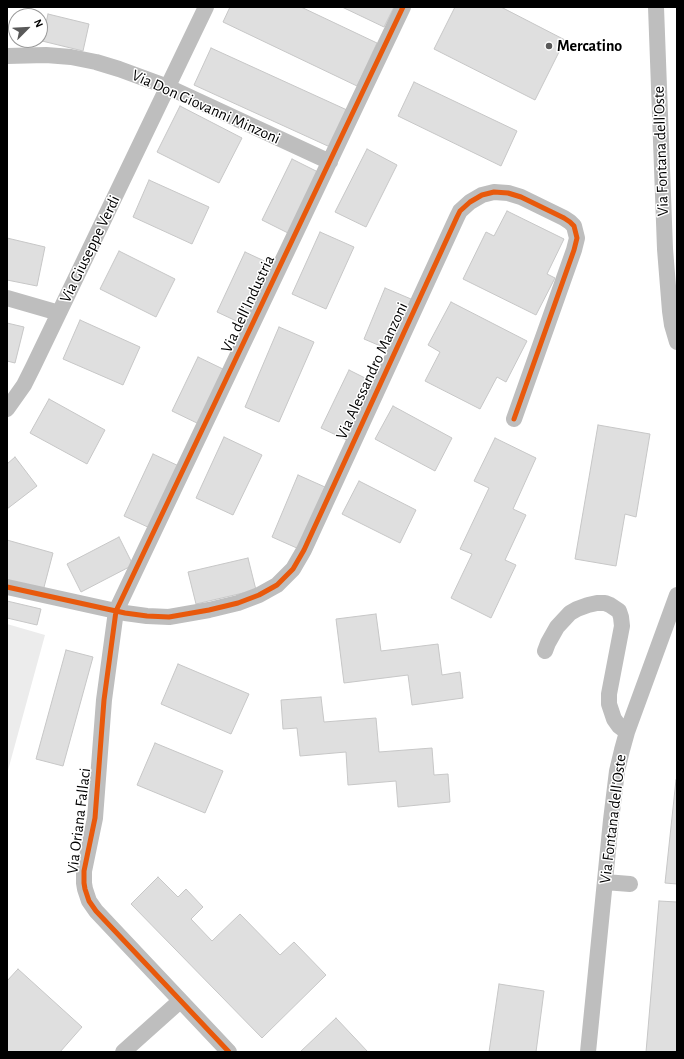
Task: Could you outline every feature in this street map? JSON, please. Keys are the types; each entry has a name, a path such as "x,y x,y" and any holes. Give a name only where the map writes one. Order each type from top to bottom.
{"street":[{"name":"Via Giuseppe Verdi","path":"7,409 28,377 206,7"},
{"name":"Via dell'Industria","path":"116,611 403,7"},
{"name":"Via Fontana dell'Oste","path":"656,7 665,249 670,311 677,342"},
{"name":"Via Don Giovanni Minzoni","path":"7,56 46,55 72,57 119,69 168,87 330,162"},
{"name":"Via Alessandro Manzoni","path":"7,586 116,611 147,616 169,617 209,610 245,600 259,595 284,580 293,569 304,550 460,211 470,202 482,195 494,192 508,193 521,197 564,218 574,226 577,238 514,419"},
{"path":"7,298 59,314"},
{"name":"Via Fontana dell'Oste","path":"588,1052 614,790 627,732 677,595"},
{"path":"544,651 557,628 567,616 577,609 593,604 605,603 619,611 621,614 622,626 609,694 609,704 614,719 619,726 627,732"},
{"name":"Via Oriana Fallaci","path":"116,611 104,700 95,813 84,871 85,889 89,902 96,911 228,1052"},
{"path":"605,882 630,884"},
{"path":"123,1052 180,1001"}],"shaded area":[{"path":"7,624 45,635 7,774"}],"building":[{"path":"230,7 301,7 377,43 357,86 223,22"},
{"path":"342,7 394,7 384,27"},
{"path":"455,7 501,7 565,40 535,100 434,49"},
{"path":"48,14 89,24 83,51 48,42"},
{"path":"211,48 347,110 330,147 194,85"},
{"path":"414,82 517,131 501,166 398,116"},
{"path":"180,106 242,138 219,183 157,152"},
{"path":"367,149 397,165 366,227 335,212"},
{"path":"292,159 320,173 290,234 262,220"},
{"path":"149,180 209,207 192,244 133,217"},
{"path":"507,211 564,239 547,274 555,278 536,315 463,279 486,232 494,236"},
{"path":"320,232 354,247 326,309 292,294"},
{"path":"7,238 45,247 37,286 7,280"},
{"path":"119,251 175,279 156,317 100,289"},
{"path":"245,252 273,265 245,325 217,312"},
{"path":"385,288 411,299 390,350 364,339"},
{"path":"451,302 527,341 506,382 497,377 480,409 425,381 440,352 428,345"},
{"path":"80,320 140,347 123,385 63,359"},
{"path":"7,323 24,327 15,363 7,361"},
{"path":"279,327 314,342 279,422 245,407"},
{"path":"198,357 225,370 199,424 172,411"},
{"path":"349,370 375,383 347,440 321,428"},
{"path":"49,399 105,430 87,464 30,433"},
{"path":"393,406 452,438 435,471 375,439"},
{"path":"598,425 650,434 636,517 625,514 616,566 575,559"},
{"path":"224,437 262,455 233,515 196,498"},
{"path":"495,438 536,458 513,509 526,515 505,560 516,565 491,618 451,598 472,554 460,549 489,488 474,481"},
{"path":"153,454 181,467 152,529 124,516"},
{"path":"15,457 37,486 7,509 7,464"},
{"path":"298,475 325,487 299,549 272,537"},
{"path":"359,481 416,510 400,543 342,514"},
{"path":"119,537 133,565 81,592 67,564"},
{"path":"7,540 53,553 43,591 7,581"},
{"path":"248,558 256,590 196,604 188,572"},
{"path":"7,601 41,609 37,625 7,618"},
{"path":"376,614 381,651 438,644 442,675 460,672 463,698 412,705 408,675 344,683 336,619"},
{"path":"66,650 93,657 63,766 36,759"},
{"path":"178,664 249,694 231,734 161,704"},
{"path":"321,697 324,722 376,718 379,752 432,748 434,775 448,774 450,802 398,807 396,781 348,785 346,752 300,756 297,728 283,729 281,700"},
{"path":"155,743 223,771 205,813 137,785"},
{"path":"677,780 677,884 665,883"},
{"path":"158,877 178,897 186,889 203,907 191,919 212,941 240,914 280,955 294,942 326,975 262,1038 131,904"},
{"path":"659,901 677,902 677,1052 646,1052"},
{"path":"18,969 82,1027 60,1052 7,1052 7,981"},
{"path":"499,984 544,991 536,1052 489,1052"},
{"path":"336,1018 368,1052 300,1052"}],"cycle path":[{"path":"229,1052 96,911 89,901 85,889 84,871 95,818 104,700 116,611 403,7"},
{"path":"7,587 125,613 169,617 238,603 259,595 277,585 293,569 304,550 460,211 470,202 482,195 494,192 508,193 521,197 564,218 574,226 577,238 514,419"}],"place":[{"name":"Mercatino","path":"549,46"}]}
